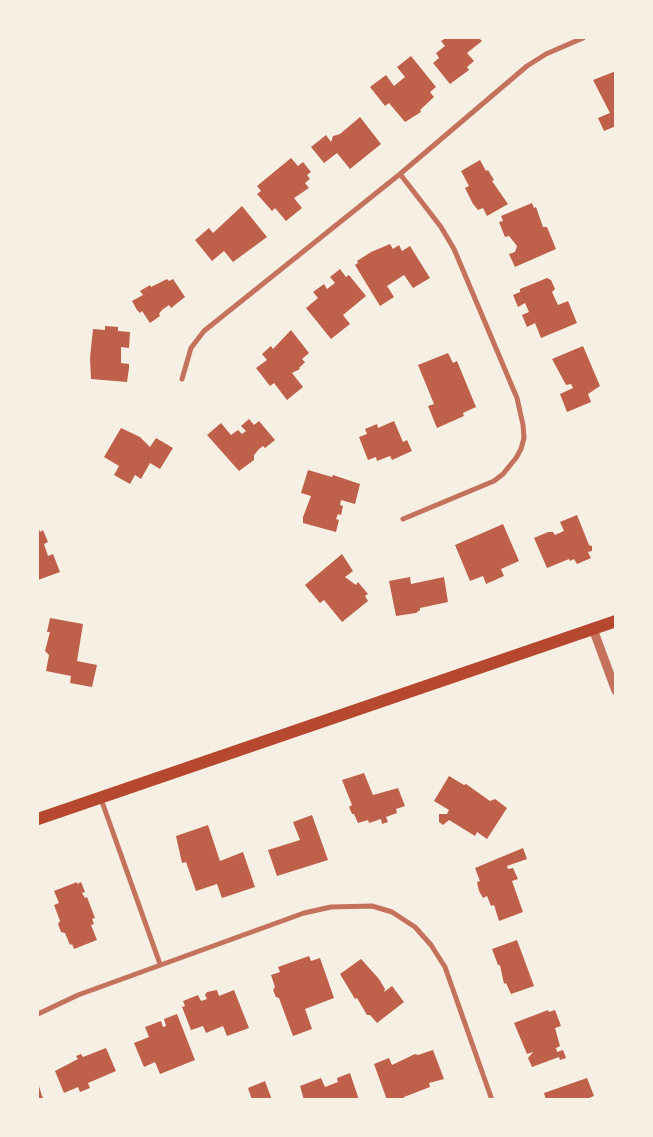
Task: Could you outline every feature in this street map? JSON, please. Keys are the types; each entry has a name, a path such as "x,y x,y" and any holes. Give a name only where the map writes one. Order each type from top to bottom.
{"main road":[{"path":"38,819 100,796 616,621"}],"street":[{"path":"182,379 191,348 204,331 400,174 527,66 546,54 583,38"},
{"path":"400,174 441,227 454,249 517,398 523,425 522,449 511,466 494,481 403,519"},
{"path":"594,629 616,691"},
{"path":"100,796 160,964"},
{"path":"38,1014 78,995 160,964 313,911 351,905 372,906 392,912 414,927 431,945 445,967 492,1100"}],"building":[{"path":"446,38 479,38 482,41 467,53 474,61 467,67 469,70 450,84 433,63 439,58 436,53 445,46 441,41"},
{"path":"411,56 436,87 430,92 434,97 420,110 421,112 405,122 389,103 385,106 370,87 386,75 394,86 405,77 397,67"},
{"path":"616,71 616,126 604,131 598,118 610,113 593,80"},
{"path":"360,117 381,144 350,169 337,153 324,163 311,147 326,135 331,142 333,136 340,134"},
{"path":"291,158 298,166 303,162 311,172 307,175 310,179 305,183 309,188 294,198 302,208 286,221 275,208 272,211 257,194 261,191 257,186"},
{"path":"480,160 508,204 487,216 483,208 478,210 473,204 465,188 469,186 461,171"},
{"path":"532,203 534,208 536,207 543,227 547,227 556,249 515,267 509,254 515,252 517,246 509,236 505,237 499,222 503,221 501,216"},
{"path":"242,206 267,237 233,262 224,251 212,261 195,240 209,228 213,233"},
{"path":"390,244 393,249 399,245 402,251 410,246 430,278 413,288 404,275 387,286 394,297 380,306 355,265 358,263 357,261 371,252"},
{"path":"340,269 346,277 349,275 366,296 343,315 350,324 331,339 306,308 318,298 313,292 324,284 327,289 335,283 330,277"},
{"path":"547,278 551,280 555,289 552,292 558,305 568,301 577,323 541,338 535,323 527,327 522,315 529,312 525,303 518,307 513,295 520,292 520,289"},
{"path":"167,279 169,281 173,279 185,297 171,308 169,305 162,310 159,314 160,316 150,323 142,311 140,313 137,310 132,301 143,295 140,291"},
{"path":"105,326 118,327 118,331 130,332 129,348 121,347 121,363 129,364 127,382 91,379 90,358 93,329 105,330"},
{"path":"291,330 309,353 302,359 305,362 300,369 292,373 303,387 287,400 274,383 270,386 256,368 267,360 262,354 271,346 273,349"},
{"path":"583,346 600,386 588,394 591,402 567,412 560,394 573,388 571,384 566,385 552,359"},
{"path":"448,353 453,363 457,361 476,407 463,413 464,416 437,428 428,406 434,404 418,365"},
{"path":"249,419 254,425 259,421 275,440 265,448 263,446 259,449 254,455 254,460 239,471 207,435 221,423 231,435 238,430 242,434 246,431 241,426"},
{"path":"394,421 403,442 407,440 412,451 392,460 390,456 377,461 376,457 368,460 359,437 367,434 365,429 377,424 378,428"},
{"path":"121,428 140,437 150,447 156,438 173,448 160,469 150,463 141,479 135,475 130,484 114,475 119,466 104,457"},
{"path":"308,470 332,477 333,475 360,484 355,504 341,500 340,505 343,506 341,515 338,514 336,519 339,520 336,532 303,523 303,517 311,496 301,493"},
{"path":"577,515 589,545 592,546 592,551 588,552 591,558 577,564 574,559 570,561 569,559 547,568 534,538 548,532 553,532 555,535 564,531 560,522"},
{"path":"503,524 519,561 501,569 504,576 486,584 483,576 470,581 455,545"},
{"path":"38,526 40,532 43,530 48,542 44,544 48,556 53,554 60,572 38,580"},
{"path":"342,554 353,571 345,577 356,585 358,582 368,594 365,596 368,601 342,622 324,600 320,603 305,585"},
{"path":"410,577 411,584 444,577 448,602 420,608 416,613 396,616 389,581"},
{"path":"50,618 83,624 77,661 97,665 92,687 70,683 71,676 46,671 49,655 45,651 50,632 47,632"},
{"path":"364,773 373,795 398,788 405,806 396,809 397,813 386,817 388,822 382,824 381,819 369,823 368,820 358,823 354,814 352,814 349,807 352,805 342,780"},
{"path":"449,776 464,785 466,784 490,801 495,799 507,808 487,839 477,832 475,836 449,820 443,825 439,822 439,814 447,814 449,810 434,801"},
{"path":"312,815 328,860 277,876 268,850 300,840 293,822"},
{"path":"208,825 220,861 243,852 255,887 222,898 217,884 196,891 186,862 182,863 176,836"},
{"path":"523,848 527,859 507,866 508,869 513,868 518,879 512,881 523,912 499,921 494,905 491,906 487,896 483,898 479,891 477,882 480,881 475,868"},
{"path":"77,882 77,884 81,882 85,892 82,893 85,898 87,897 95,918 92,919 94,924 91,925 97,940 74,949 72,944 70,945 65,933 61,932 58,924 60,921 54,905 59,903 54,891"},
{"path":"517,940 534,986 511,994 506,983 504,984 500,965 498,965 492,949"},
{"path":"309,956 311,961 320,958 334,998 305,1009 312,1029 293,1036 279,998 276,997 273,990 275,987 271,975 280,972 278,967"},
{"path":"361,959 379,979 385,989 384,992 392,986 404,1002 377,1023 370,1015 367,1015 340,974"},
{"path":"217,990 219,996 234,990 249,1028 227,1036 223,1026 206,1033 203,1026 191,1030 182,1007 185,1006 183,1001 198,995 201,1001 207,999 205,995 207,992"},
{"path":"548,1010 549,1012 555,1010 561,1026 555,1028 560,1046 556,1048 557,1052 563,1050 566,1058 560,1060 559,1057 532,1067 528,1058 533,1052 527,1054 514,1023"},
{"path":"177,1014 195,1060 160,1074 155,1062 144,1067 134,1043 149,1037 145,1027 161,1021 163,1027 166,1026 164,1019"},
{"path":"106,1048 116,1071 88,1083 90,1088 80,1092 78,1087 64,1093 55,1071 78,1059 76,1056 81,1054 83,1057"},
{"path":"433,1050 444,1079 429,1083 430,1087 404,1097 404,1100 387,1100 374,1064 389,1058 392,1065 415,1054 418,1055"},
{"path":"350,1073 359,1100 304,1100 300,1086 321,1078 325,1087 338,1082 337,1078"},
{"path":"587,1078 594,1096 584,1100 546,1100 544,1093"},
{"path":"265,1081 272,1100 252,1100 248,1088"},
{"path":"38,1083 42,1096 44,1100 38,1100"}]}
